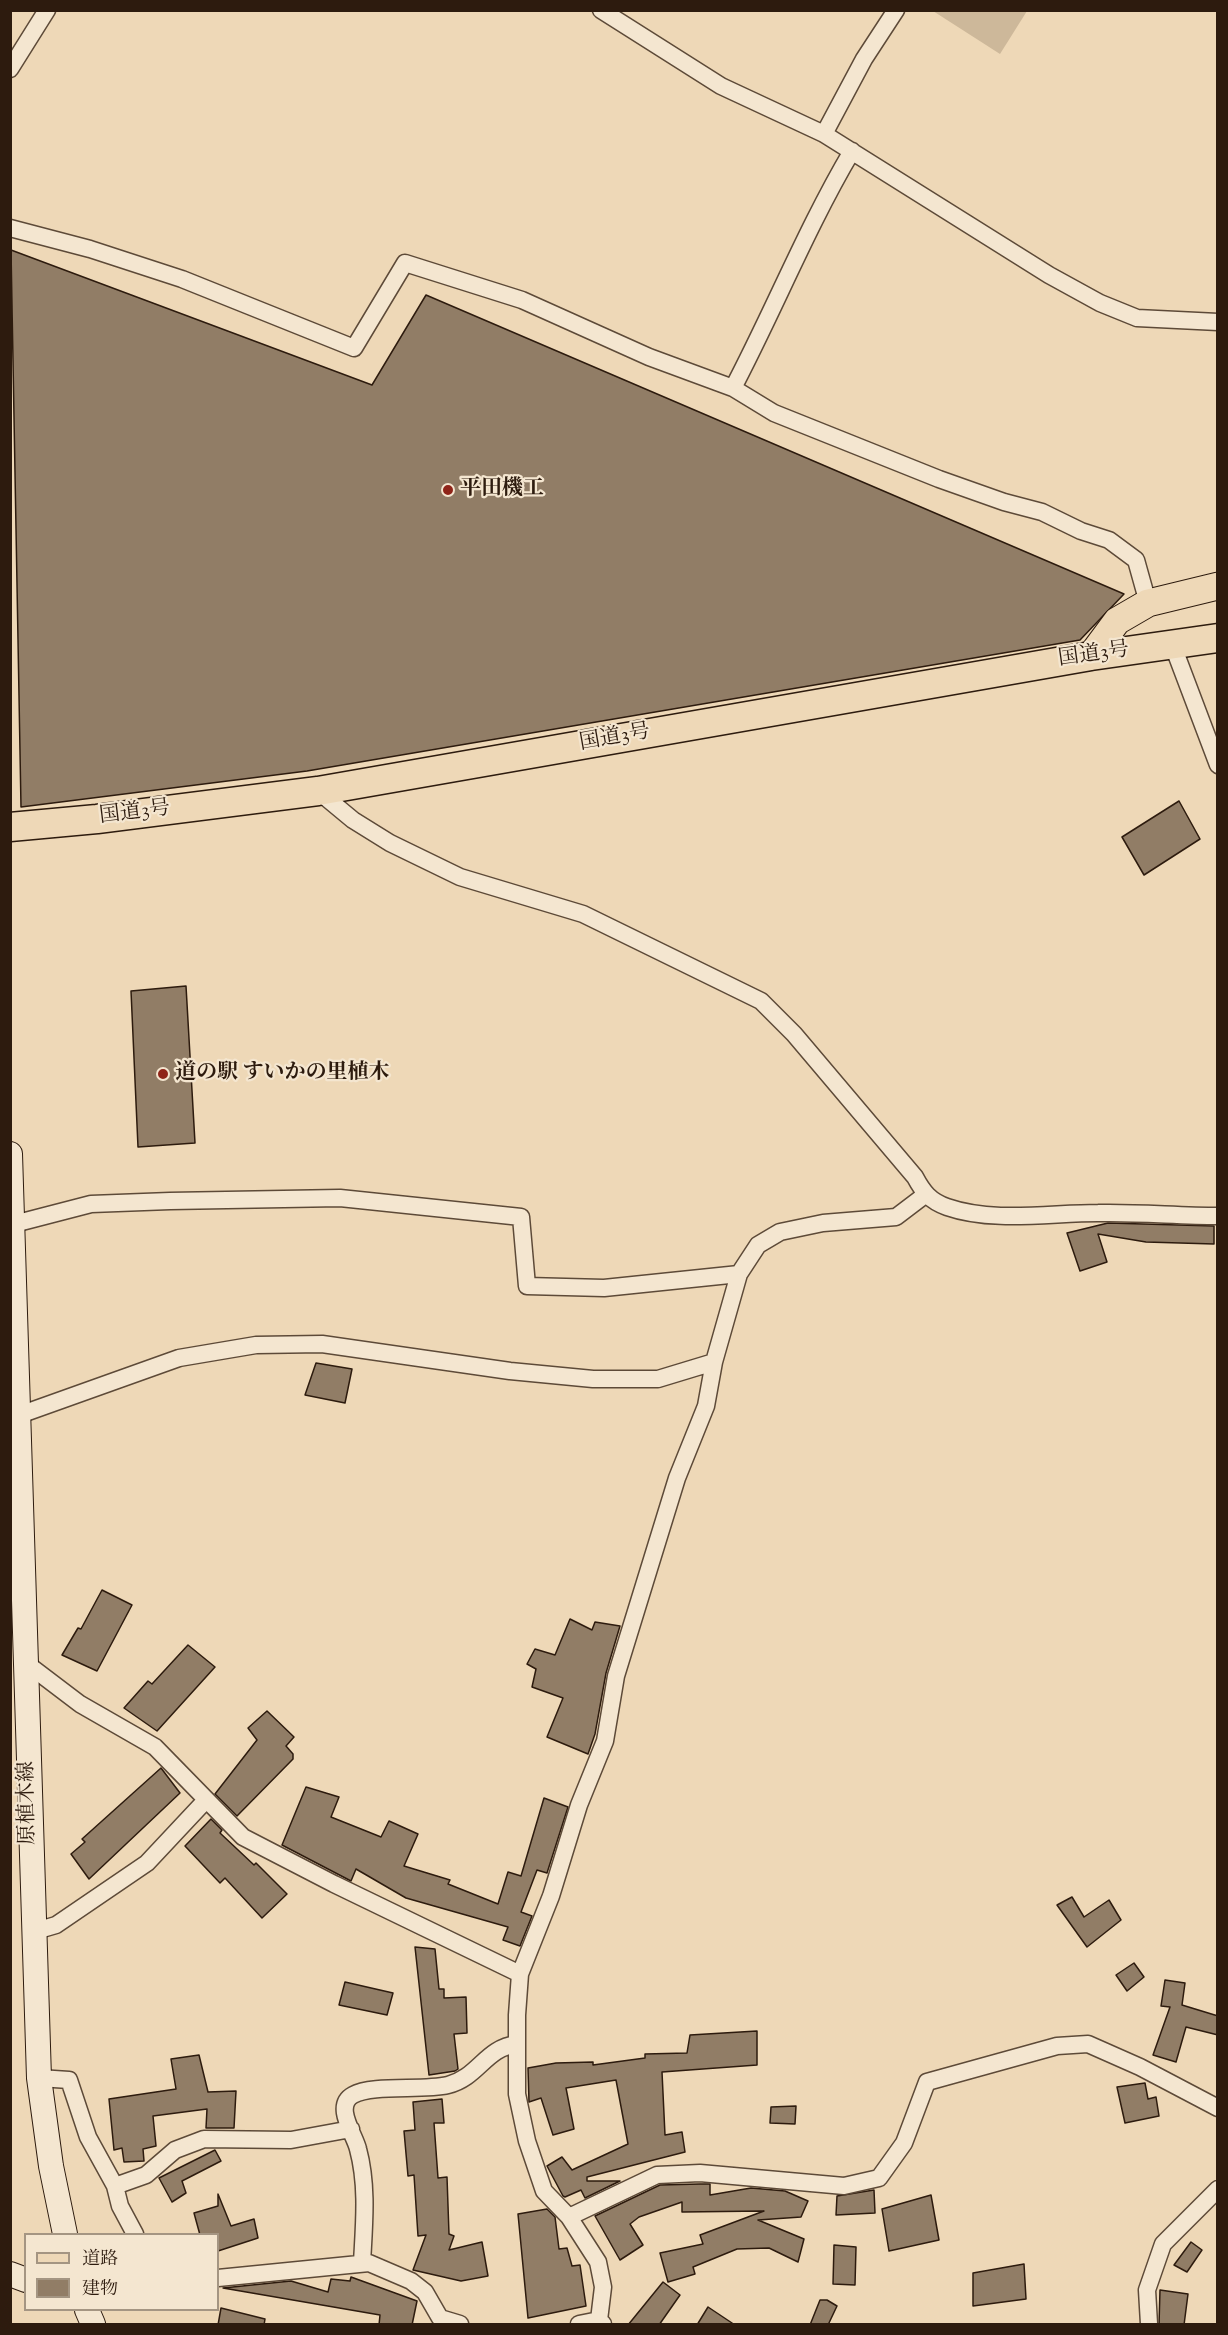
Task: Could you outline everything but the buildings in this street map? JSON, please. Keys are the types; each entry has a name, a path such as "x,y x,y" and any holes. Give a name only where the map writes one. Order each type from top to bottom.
{"highway":[{"name":"国道3号","path":"10,827 97,819 318,791 1091,656 1218,638"}],"main road":[{"path":"1091,656 1117,621 1148,603 1218,586"},
{"name":"原植木線","path":"10,1154 17,1621 26,1663 32,1932 39,2078 51,2166 65,2233"},
{"path":"87,2311 93,2325"}],"street":[{"path":"10,69 46,10"},
{"path":"601,10 721,86 824,134 1049,275 1100,303 1137,318 1218,322"},
{"path":"824,134 864,59 896,10"},
{"path":"733,388 766,325 825,198 852,151"},
{"path":"10,228 90,249 182,279 354,348 405,263 522,300 649,357 733,388 774,412 939,479 1004,502 1042,512 1081,531 1109,540 1136,560 1148,603"},
{"path":"1173,646 1218,765"},
{"path":"318,791 353,820 390,843 460,877 583,914 761,1001 809,1052 915,1177 925,1195 946,1207 972,1213 1218,1216"},
{"path":"579,2325 601,2322 601,2274 598,2262 569,2217 544,2191 527,2141 517,2094 520,1974 551,1896 579,1805 605,1741 616,1676 677,1478 706,1406 714,1362 739,1274 758,1245 780,1232 823,1223 896,1217 925,1195"},
{"path":"12,1225 92,1204 340,1198 521,1217 527,1286 604,1288 739,1274"},
{"path":"14,1417 179,1358 256,1346 322,1344 510,1371 593,1379 658,1379 714,1362"},
{"path":"26,1663 80,1704 155,1747 243,1837 520,1974"},
{"path":"32,1932 56,1925 147,1863 206,1800"},
{"path":"362,2263 365,2200 359,2152 345,2109 346,2102 354,2094 441,2087 457,2083 476,2071 500,2047 517,2044"},
{"path":"569,2217 657,2175 700,2173 844,2186 879,2178 904,2143 927,2082 1057,2046 1088,2044 1140,2067 1218,2108"},
{"path":"39,2078 69,2080 88,2137 115,2186 120,2206 134,2233"},
{"path":"115,2186 146,2175 175,2150 204,2139 291,2140 351,2129"},
{"path":"1149,2325 1148,2290 1163,2244 1218,2189"},
{"path":"219,2278 369,2263 411,2281 424,2292 436,2321 460,2325"}],"shaded area":[{"path":"933,11 1027,11 1000,54"}],"place":[{"name":"平田機工","path":"448,490"},
{"name":"道の駅 すいかの里植木","path":"163,1074"}]}
